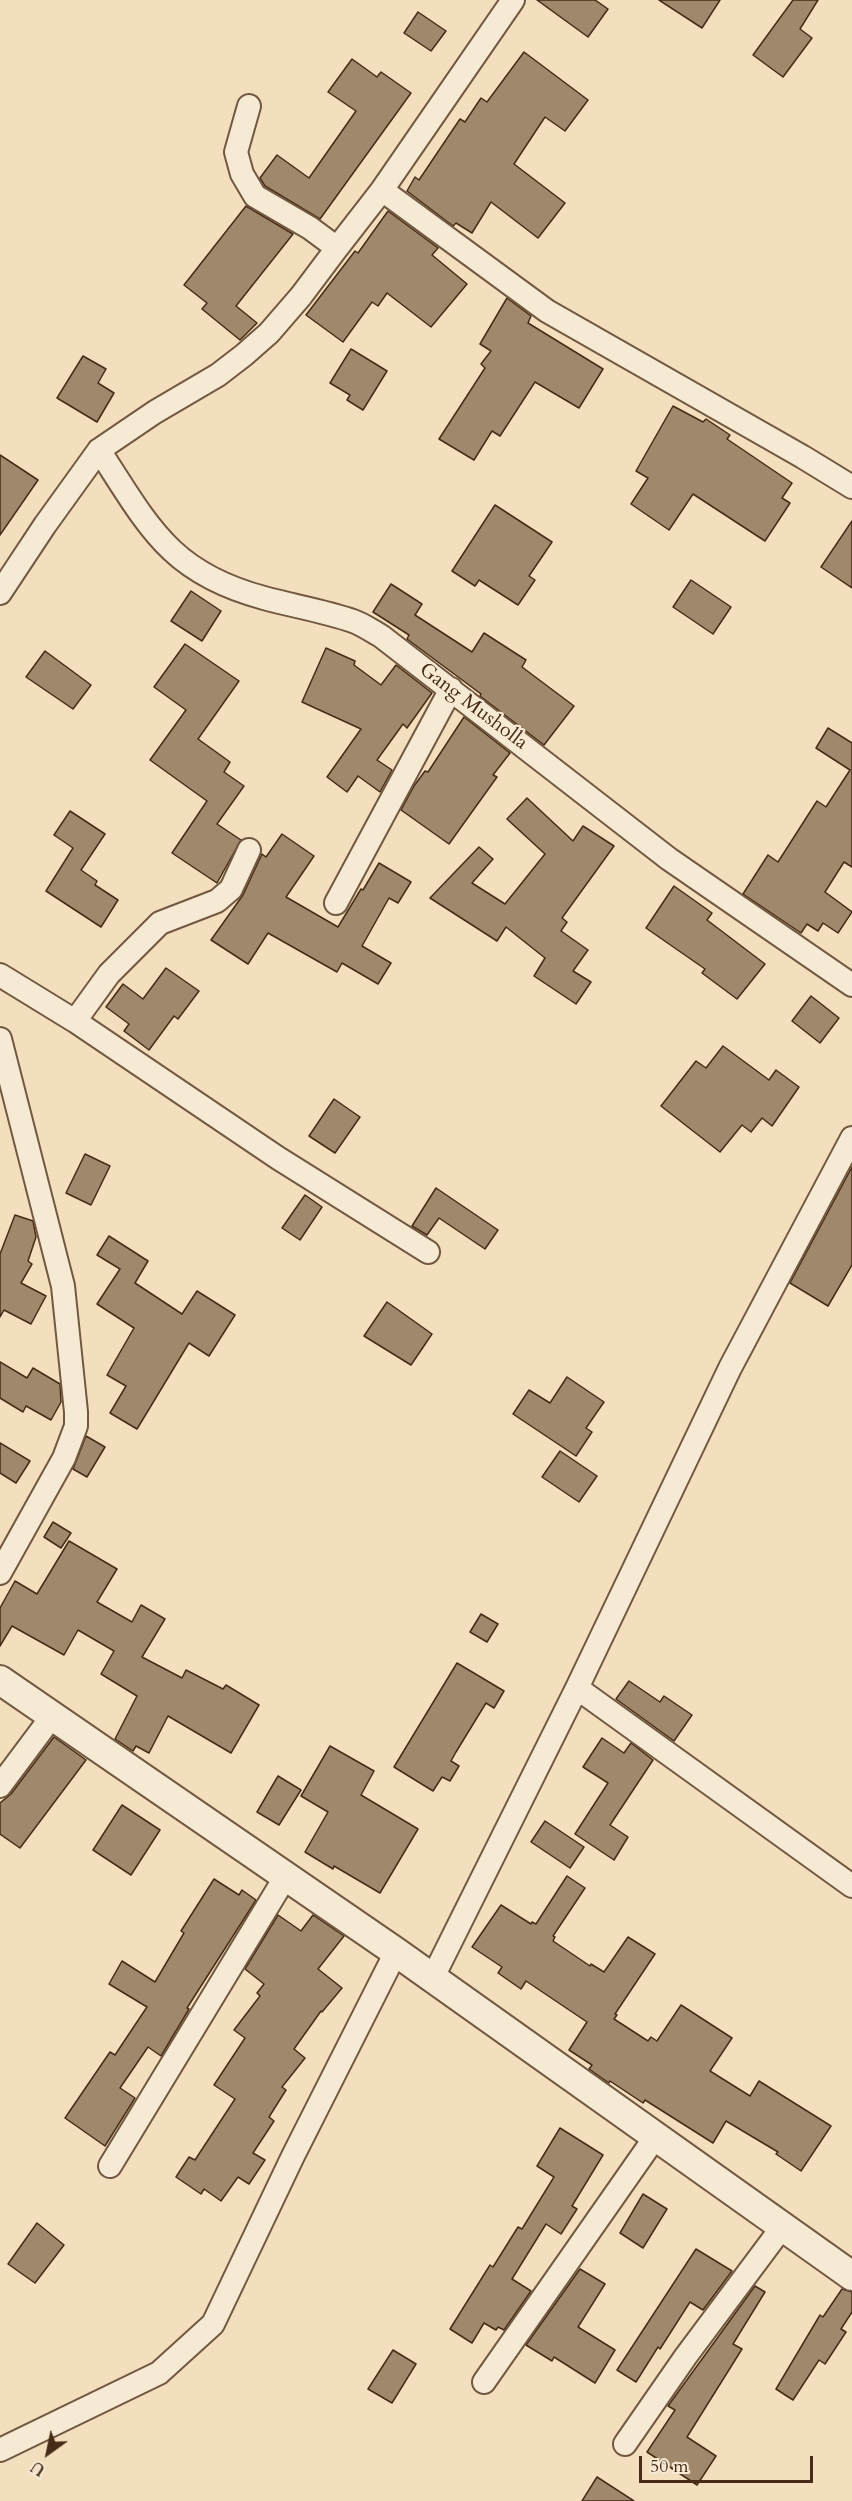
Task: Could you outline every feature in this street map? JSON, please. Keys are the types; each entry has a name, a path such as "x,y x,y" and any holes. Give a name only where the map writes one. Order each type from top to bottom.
{"street":[{"path":"0,593 99,450 155,412 218,375 244,355 282,318 382,190 513,0"},
{"path":"249,106 236,152 242,174 255,196 310,228 337,248"},
{"path":"382,190 547,311 852,487"},
{"name":"Gang Musholla","path":"99,450 160,541 180,560 204,576 227,587 354,621 381,636 669,859 852,985"},
{"path":"336,903 451,689"},
{"path":"75,1021 109,974 160,923 217,901 231,889 249,850"},
{"path":"0,975 75,1021 278,1158 428,1252"},
{"path":"0,1039 63,1286 76,1426 64,1458 0,1573"},
{"path":"433,1977 577,1688 730,1368 852,1138"},
{"path":"0,1680 49,1720 286,1876 433,1977 852,2276"},
{"path":"577,1688 852,1886"},
{"path":"0,1786 49,1720"},
{"path":"110,2166 286,1876"},
{"path":"0,2450 159,2373 213,2324 293,2156 396,1952"},
{"path":"484,2382 656,2136"},
{"path":"625,2444 686,2356 783,2226"}],"building":[{"path":"537,0 595,0 608,9 588,37"},
{"path":"659,0 720,0 702,28"},
{"path":"793,0 818,0 800,29 812,38 783,77 753,55"},
{"path":"418,12 446,31 431,51 404,33"},
{"path":"524,52 588,100 565,131 545,117 514,164 565,203 538,238 491,202 472,233 456,223 453,226 407,191 415,177 419,180 460,119 465,122 481,98 487,102"},
{"path":"352,59 377,77 381,72 411,93 320,219 265,186 260,178 277,155 309,178 356,111 328,92"},
{"path":"246,206 293,234 236,306 257,323 240,340 202,309 207,303 184,285"},
{"path":"388,211 438,248 432,255 467,284 431,327 387,293 378,306 372,302 343,342 306,315 355,251 358,253"},
{"path":"507,298 531,316 528,323 603,369 579,408 535,382 500,436 492,431 474,460 439,439 485,368 481,364 491,351 480,344"},
{"path":"351,349 387,371 363,410 347,400 350,395 330,383"},
{"path":"83,356 106,369 98,383 114,393 97,422 57,398"},
{"path":"673,406 703,422 706,419 730,435 727,439 792,483 782,498 790,503 765,541 693,494 669,530 631,504 648,478 636,471"},
{"path":"0,455 38,480 0,535"},
{"path":"495,505 552,542 529,576 535,580 518,605 479,580 475,586 452,571"},
{"path":"852,521 852,588 821,567"},
{"path":"691,580 731,607 713,634 673,607"},
{"path":"391,584 422,604 415,615 472,652 484,633 526,660 522,667 574,706 544,745 407,639 409,635 373,612"},
{"path":"191,591 221,611 202,641 171,621"},
{"path":"185,644 239,681 198,739 230,762 224,772 244,786 217,824 241,840 217,883 172,853 207,801 150,760 186,710 154,687"},
{"path":"326,648 355,661 354,665 381,685 396,665 432,693 407,728 403,724 377,760 392,770 380,792 358,776 347,792 327,777 361,729 302,702"},
{"path":"45,651 91,685 73,709 26,677"},
{"path":"464,717 510,753 493,775 497,777 449,844 401,810 414,786 425,771 428,772"},
{"path":"828,728 852,743 852,867 844,862 825,892 852,912 838,933 823,923 818,931 807,924 801,933 743,894 768,855 778,862 817,801 826,807 850,770 816,748"},
{"path":"527,798 573,841 583,826 614,846 562,918 567,922 561,931 588,950 573,971 591,982 576,1004 534,976 545,958 506,927 497,941 430,898 479,847 493,859 472,883 505,904 545,854 507,819"},
{"path":"70,811 105,834 81,870 97,881 95,885 118,900 101,927 46,891 73,848 54,835"},
{"path":"282,834 314,856 286,897 338,927 379,863 411,882 398,903 389,898 362,946 391,963 378,984 342,963 337,972 268,933 248,964 211,940 243,895 262,854 266,857"},
{"path":"674,886 712,913 707,920 765,964 737,999 702,973 705,969 646,928"},
{"path":"166,968 199,991 178,1019 174,1016 149,1050 124,1031 129,1024 106,1007 123,984 143,999"},
{"path":"811,996 839,1018 820,1043 792,1021"},
{"path":"723,1046 769,1080 776,1070 799,1087 772,1126 762,1118 751,1132 742,1125 720,1152 661,1106 696,1061 706,1068"},
{"path":"334,1099 360,1117 335,1153 309,1136"},
{"path":"85,1154 110,1166 91,1205 66,1193"},
{"path":"852,1167 852,1265 828,1306 790,1283"},
{"path":"436,1188 498,1230 485,1249 439,1218 427,1235 412,1226"},
{"path":"305,1195 322,1207 300,1240 282,1228"},
{"path":"15,1215 33,1221 36,1237 28,1261 32,1264 21,1283 46,1296 31,1324 4,1310 0,1317 0,1254"},
{"path":"109,1236 148,1261 135,1283 182,1314 197,1291 235,1315 209,1356 189,1343 137,1429 110,1413 126,1386 107,1375 134,1328 97,1304 120,1269 97,1255"},
{"path":"387,1302 432,1334 411,1365 364,1336"},
{"path":"0,1362 27,1378 33,1368 60,1384 61,1402 51,1420 26,1406 23,1412 0,1398"},
{"path":"567,1377 604,1402 586,1428 592,1432 576,1456 513,1414 529,1390 550,1403"},
{"path":"86,1436 105,1447 87,1477 73,1469"},
{"path":"0,1443 30,1461 16,1483 0,1473"},
{"path":"560,1451 597,1476 579,1502 542,1477"},
{"path":"53,1522 71,1533 61,1548 44,1537"},
{"path":"69,1541 117,1569 97,1602 132,1622 141,1605 165,1619 142,1657 182,1678 186,1670 223,1689 226,1685 259,1705 231,1753 168,1716 149,1753 136,1746 133,1751 115,1739 137,1696 101,1674 114,1651 78,1630 64,1655 12,1626 0,1646 0,1608 15,1581 37,1594"},
{"path":"481,1614 498,1624 487,1642 470,1632"},
{"path":"457,1663 504,1691 494,1708 486,1703 456,1752 451,1761 459,1766 450,1781 442,1777 433,1791 394,1767"},
{"path":"629,1681 660,1702 664,1696 692,1715 674,1741 616,1699"},
{"path":"54,1737 86,1760 20,1848 0,1834 0,1803 11,1794"},
{"path":"602,1738 624,1753 631,1743 653,1760 610,1825 628,1837 614,1860 575,1834 608,1783 583,1767"},
{"path":"330,1746 374,1771 361,1795 418,1829 380,1893 305,1852 328,1812 301,1796"},
{"path":"278,1776 301,1790 279,1825 257,1812"},
{"path":"122,1805 160,1830 131,1875 93,1850"},
{"path":"545,1821 584,1847 570,1868 531,1842"},
{"path":"567,1876 585,1888 553,1936 555,1937 553,1941 590,1966 591,1964 604,1972 628,1937 655,1954 615,2014 617,2015 614,2019 648,2041 651,2037 657,2041 681,2005 732,2038 710,2071 750,2096 759,2081 831,2126 801,2171 776,2154 778,2152 726,2121 713,2143 645,2100 643,2103 610,2081 609,2083 589,2069 592,2065 569,2050 587,2022 526,1981 521,1989 498,1973 502,1967 472,1947 501,1905 531,1924 532,1922 536,1924"},
{"path":"214,1879 239,1895 242,1890 256,1900 187,2008 189,2009 161,2056 148,2047 120,2088 135,2098 105,2146 65,2118 110,2052 115,2055 147,2007 109,1984 122,1961 155,1982 184,1933 181,1931"},
{"path":"278,1915 301,1931 313,1915 344,1936 318,1969 342,1988 321,2011 294,2049 305,2058 282,2087 286,2090 269,2117 274,2121 253,2153 265,2160 249,2184 238,2177 221,2201 204,2189 201,2194 176,2177 189,2157 195,2160 235,2099 214,2085 245,2038 234,2030 260,1996 257,1993 264,1984 245,1969"},
{"path":"560,2128 603,2155 572,2206 577,2209 561,2234 546,2224 512,2279 531,2291 504,2330 498,2327 496,2330 484,2323 472,2343 450,2329 490,2265 493,2267 518,2227 522,2229 554,2177 537,2166"},
{"path":"643,2194 667,2209 643,2248 620,2233"},
{"path":"37,2223 64,2245 35,2283 8,2264"},
{"path":"696,2249 732,2271 703,2310 690,2302 636,2382 617,2370"},
{"path":"580,2269 605,2284 578,2327 615,2350 595,2383 554,2357 552,2361 526,2345"},
{"path":"755,2286 765,2292 733,2344 742,2349 687,2437 716,2456 697,2485 647,2452 675,2410 668,2406"},
{"path":"842,2289 852,2292 852,2312 841,2329 846,2332 825,2364 819,2360 793,2400 776,2389 820,2315 823,2317"},
{"path":"393,2350 416,2364 392,2403 368,2389"},
{"path":"597,2477 634,2501 582,2501"}]}
